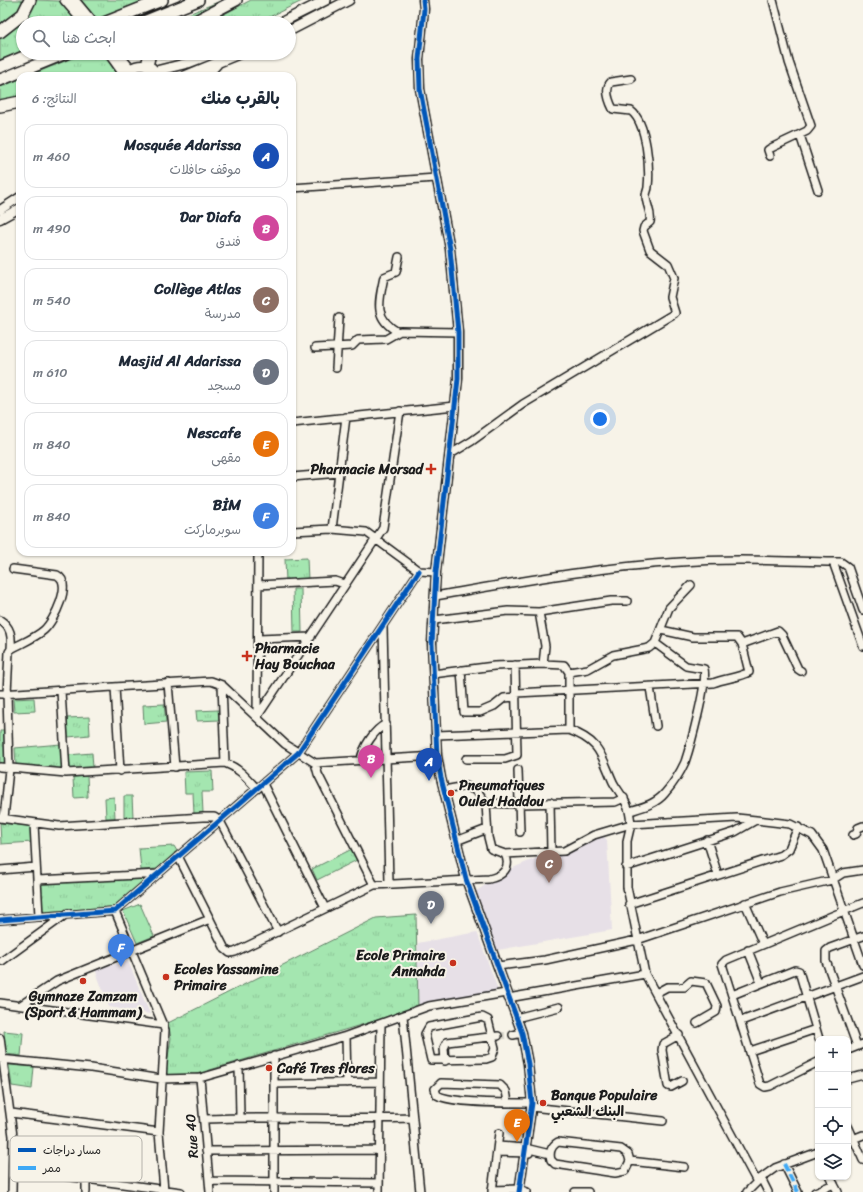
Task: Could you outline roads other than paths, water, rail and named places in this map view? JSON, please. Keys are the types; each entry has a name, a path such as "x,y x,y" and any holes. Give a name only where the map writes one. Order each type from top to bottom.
{"highway":[{"path":"20,16 30,0"},
{"path":"122,16 162,0"},
{"path":"158,16 198,0"},
{"path":"205,16 236,0"},
{"path":"0,32 16,19"},
{"path":"0,67 16,60"},
{"path":"20,72 49,60"},
{"path":"152,60 155,71"},
{"path":"0,80 16,73"},
{"path":"0,106 16,103"}],"main road":[{"path":"65,0 85,16"},
{"path":"74,0 82,16"},
{"path":"294,16 326,0"},
{"path":"296,27 349,0"},
{"path":"115,60 125,72"},
{"path":"120,60 126,72"},
{"path":"127,72 136,66 155,71 196,60"},
{"path":"194,72 223,60"},
{"path":"209,72 218,62"}],"street":[{"path":"428,0 423,4 419,81 450,249 458,332 458,378 448,455 436,572 433,674 437,756 466,879 522,1034 530,1077 531,1105 524,1151 521,1191 492,1191 499,1133"},
{"path":"770,156 768,150 800,135 810,129 811,126 789,62 773,0"},
{"path":"448,455 523,404 675,313 670,297 674,278 668,264 650,250 643,231 644,227 650,222 652,214 646,196 648,182 646,150 641,124 636,115 631,111 613,109 607,88 611,82 631,79"},
{"path":"800,135 818,190"},
{"path":"296,188 436,178"},
{"path":"0,210 16,200"},
{"path":"0,220 16,210"},
{"path":"398,332 388,326 381,317 380,310 384,277 396,272 399,256"},
{"path":"336,368 339,318"},
{"path":"315,348 352,346 360,340 386,339 398,332 458,332"},
{"path":"296,423 455,406"},
{"path":"257,717 311,637 344,584 383,528 386,516 400,411"},
{"path":"332,529 346,417"},
{"path":"296,477 339,473"},
{"path":"296,531 332,529 358,530 366,532 419,571 436,572"},
{"path":"257,717 258,556"},
{"path":"435,596 547,577 629,566 720,560 841,562 848,567 863,610"},
{"path":"833,562 863,644"},
{"path":"11,649 44,630 55,613 64,588 62,579 57,574 13,570"},
{"path":"0,920 68,913 115,911 298,753 419,571"},
{"path":"258,585 335,581 344,584"},
{"path":"569,672 588,669 610,656 644,650 655,644 669,608 691,585"},
{"path":"434,620 508,611 539,612 606,601 627,601"},
{"path":"539,612 545,646 543,664"},
{"path":"0,620 6,623 10,630 11,649 8,656 3,693 9,769 2,818 34,824 59,826 209,817 217,818 220,820 278,932"},
{"path":"383,627 389,883"},
{"path":"461,670 464,712 480,712 494,706 504,698 516,695 570,689 650,687 705,683 713,684 718,680 743,675 749,672 742,644 737,637 693,637 661,630"},
{"path":"742,644 778,631 798,669 801,670"},
{"path":"258,639 311,637"},
{"path":"630,811 651,804 664,794 675,780 685,762 705,683 704,669 686,666 655,644"},
{"path":"433,674 515,665 561,664 566,667 569,672 570,730"},
{"path":"466,760 515,757 517,755 515,665"},
{"path":"3,693 60,691 203,681 222,685 285,744 316,763 437,756"},
{"path":"168,683 175,767"},
{"path":"222,685 225,763"},
{"path":"115,687 120,771"},
{"path":"650,687 656,726"},
{"path":"60,691 66,773"},
{"path":"361,760 362,753 376,733 386,724"},
{"path":"436,735 570,730 583,735 599,750 613,783 624,798 630,811 631,824 627,841 626,867 629,904 645,974 759,1180 768,1192"},
{"path":"0,767 66,773 120,771 225,763 234,766 241,771 257,789"},
{"path":"316,763 318,774 374,885"},
{"path":"518,770 520,832"},
{"path":"263,784 326,908"},
{"path":"444,790 466,786 478,792 486,803 487,828 491,849 505,854 515,852 564,851 594,835 631,824 737,818 780,822 798,828 818,841 827,860 832,880 845,910 853,940 863,965"},
{"path":"486,803 519,804 550,802 615,802 624,798"},
{"path":"550,802 551,852"},
{"path":"626,867 735,832 756,820"},
{"path":"34,824 39,916"},
{"path":"853,835 856,834 858,828 863,826"},
{"path":"456,841 487,828"},
{"path":"629,904 786,852 789,849 798,828"},
{"path":"707,840 718,875"},
{"path":"178,856 225,949 230,953 242,950 374,885 389,883 489,879 499,875 508,866 505,854"},
{"path":"0,870 36,867"},
{"path":"498,966 558,957 637,940 722,913 745,903 780,892 832,880 843,873 863,870"},
{"path":"37,880 159,874"},
{"path":"745,903 763,944"},
{"path":"815,1064 770,1086 765,1087 759,1082 722,964 726,960 748,950 863,903"},
{"path":"115,911 164,1025 166,1036 161,1079 159,1132 164,1190"},
{"path":"2,961 68,913"},
{"path":"21,1005 56,981 132,952 210,919"},
{"path":"860,1045 826,961 826,951 830,948 863,936"},
{"path":"748,950 761,983"},
{"path":"732,995 797,970 800,973 818,1036"},
{"path":"1,1058 91,1068 161,1079 200,1078 346,1036 429,1006 645,974"},
{"path":"741,1021 836,988 863,976"},
{"path":"656,993 667,987 684,986 691,981 706,983 717,1006 716,1012 698,1023"},
{"path":"0,1003 164,1025"},
{"path":"516,1018 559,1007"},
{"path":"403,1016 420,1192"},
{"path":"482,1017 488,1020 495,1037 495,1052 492,1057 486,1059 445,1061 433,1062 429,1058 425,1034 429,1027 482,1017"},
{"path":"379,1192 381,1024"},
{"path":"750,1051 816,1029"},
{"path":"513,1034 522,1034"},
{"path":"679,1035 663,1044 662,1050 668,1086 671,1087 682,1081"},
{"path":"346,1036 347,1083"},
{"path":"445,1061 444,1048 447,1042 495,1037"},
{"path":"0,1038 1,1058 14,1136"},
{"path":"274,1056 274,1192"},
{"path":"239,1066 240,1117"},
{"path":"851,1078 863,1075"},
{"name":"Rue 40","path":"200,1078 210,1192"},
{"path":"274,1084 380,1082"},
{"path":"508,1102 506,1091 500,1085 441,1083 435,1089 437,1095 444,1098 508,1102 663,1121"},
{"path":"11,1112 159,1132"},
{"path":"204,1119 240,1117 274,1119 413,1118"},
{"path":"863,1135 851,1140 863,1160"},
{"path":"558,1142 621,1149 628,1154 630,1161 625,1170 615,1173 556,1164 551,1160 550,1154 552,1147 558,1142"},
{"path":"497,1149 535,1151 550,1154"},
{"path":"206,1151 379,1150"},
{"path":"749,1191 759,1180 774,1168 815,1153"},
{"path":"630,1161 684,1167"},
{"path":"784,1164 798,1192"},
{"path":"815,1192 832,1180 838,1192"},
{"path":"209,1181 379,1183"},
{"path":"12,1192 13,1182"},
{"path":"112,1182 181,1192"},
{"path":"575,1192 588,1192"}],"tunnel":[{"path":"498,1036 513,1035"}],"place":[{"name":"Pharmacie Morsad","path":"431,469"},
{"name":"Pharmacie Hay Bouchaa","path":"247,656"},
{"name":"Dar Diafa","path":"371,778"},
{"name":"Mosquée Adarissa","path":"429,781"},
{"name":"Pneumatiques Ouled Haddou","path":"451,793"},
{"name":"Collège Atlas","path":"549,883"},
{"name":"Masjid Al Adarissa","path":"431,924"},
{"name":"Ecole Primaire Annahda","path":"453,963"},
{"name":"BİM","path":"121,967"},
{"name":"Ecoles Yassamine Primaire","path":"166,977"},
{"name":"Gymnaze Zamzam (Sport & Hammam)","path":"83,981"},
{"name":"Café Tres flores","path":"269,1068"},
{"name":"Banque Populaire البنك الشعبي","path":"543,1103"},
{"name":"Nescafe","path":"517,1142"}]}
